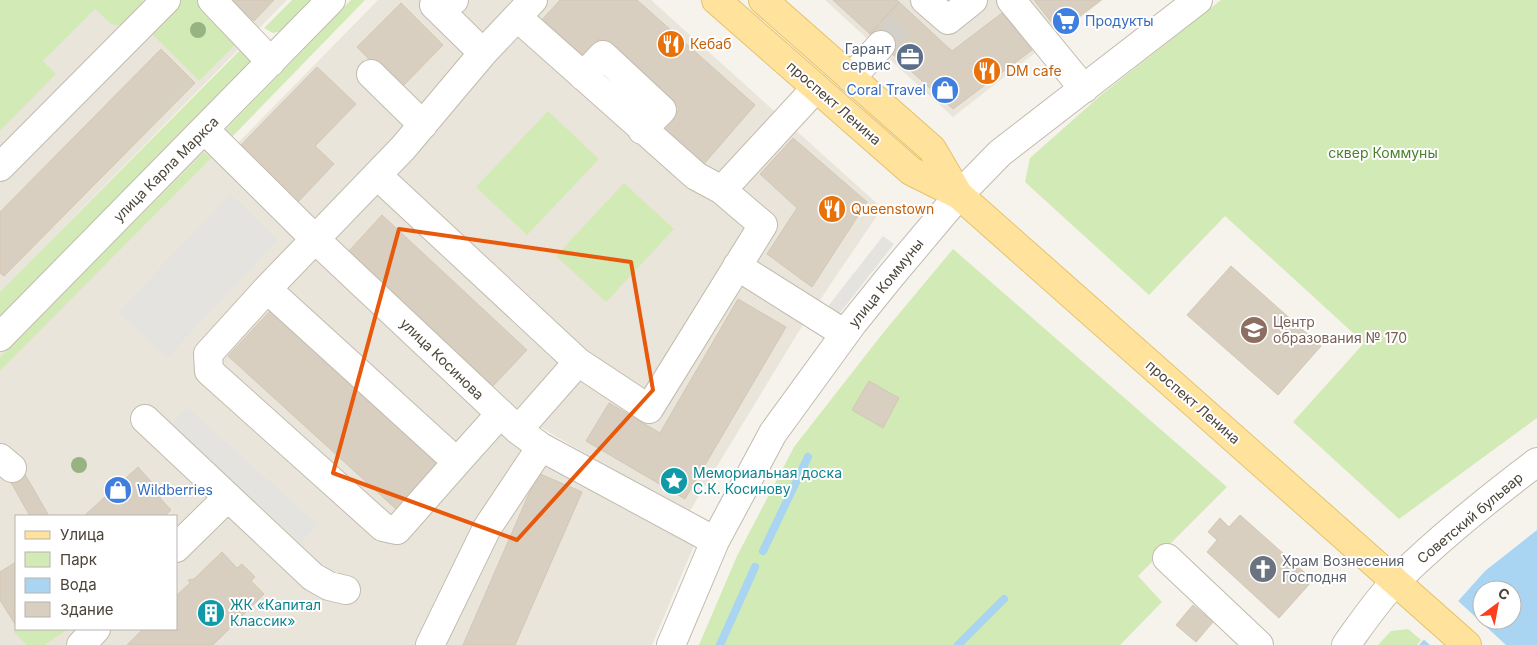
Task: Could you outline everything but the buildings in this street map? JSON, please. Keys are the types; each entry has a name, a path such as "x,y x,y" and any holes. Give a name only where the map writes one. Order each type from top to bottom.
{"main road":[{"name":"проспект Ленина","path":"716,0 911,171 959,195 1467,645"},
{"name":"проспект Ленина","path":"763,0 932,149 959,195"}],"street":[{"path":"212,0 272,62"},
{"name":"улица Карла Маркса","path":"0,337 331,0"},
{"path":"454,0 434,5 483,53"},
{"path":"919,4 948,20 973,0"},
{"path":"1011,0 1084,89"},
{"name":"улица Коммуны","path":"671,645 716,541 773,433 845,334 890,277 959,195 1000,154 1198,0"},
{"path":"0,167 164,1"},
{"path":"377,175 578,362 649,409 763,225 722,190 696,176 642,130 662,110 603,55 582,76 527,5 377,175 267,289 208,354 209,371 383,527 397,530 457,462 509,422 578,362"},
{"path":"851,78 881,45"},
{"path":"371,74 422,125"},
{"path":"722,190 816,88"},
{"name":"улица Косинова","path":"205,130 316,240 509,422 541,447 716,541"},
{"path":"737,266 845,334"},
{"path":"267,289 457,462"},
{"path":"145,419 313,577 329,586 346,590"},
{"path":"430,645 487,528 541,447"},
{"name":"Советский бульвар","path":"1346,645 1372,609 1396,581 1494,495 1537,462"},
{"path":"178,546 228,497"},
{"path":"1167,558 1259,645"},
{"path":"81,645 95,630"}],"highlighted area":[{"path":"399,229 631,262 653,390 517,540 333,473"}],"shaded area":[{"path":"0,0 287,0 0,292"},
{"path":"378,0 651,0 882,208 799,331 688,514 508,408 234,147"},
{"path":"825,0 1103,0 953,117"},
{"path":"207,146 490,411 694,533 693,548 652,645 0,645 0,348"},
{"path":"230,194 278,240 167,358 118,312"},
{"path":"883,236 894,244 836,318 825,310"},
{"path":"187,407 318,525 301,543 171,425"}],"green space":[{"path":"0,0 142,0 146,4 125,26 111,24 95,9 43,61 56,74 0,131"},
{"path":"172,0 206,0 243,37 199,81 145,27"},
{"path":"292,0 312,0 282,31 273,33 264,28"},
{"path":"351,0 365,0 231,138 224,131"},
{"name":"сквер Коммуны","path":"1221,0 1537,0 1537,418 1399,519 1293,422 1364,343 1225,216 1149,295 1025,182 1030,158 1101,95"},
{"path":"246,44 258,55 0,318 0,292"},
{"path":"548,111 599,159 527,235 476,187"},
{"path":"204,152 211,158 0,371 0,357"},
{"path":"624,183 674,229 606,302 556,256"},
{"path":"953,249 1227,487 1138,576 1162,602 1120,645 699,645 737,556 794,447 883,333"},
{"path":"1408,629 1421,640 1417,645 1378,645 1391,631"},
{"path":"67,630 44,645 27,645 13,631"}],"water":[{"path":"1537,530 1537,645 1419,645 1472,586 1472,630 1522,630 1522,580 1477,580 1485,571"}],"pier":[{"path":"1456,599 1472,614 1472,630 1490,630 1506,645 1430,645 1422,638"}],"waterway":[{"path":"763,551 808,457"},
{"path":"720,645 755,567"},
{"path":"958,645 1004,599"}],"tunnel":[{"path":"881,45 910,13"}],"place":[{"name":"Продукты","path":"1066,21"},
{"name":"Кебаб","path":"671,44"},
{"name":"Гарант сервис","path":"910,57"},
{"name":"DM cafe","path":"987,71"},
{"name":"Coral Travel","path":"945,90"},
{"name":"Queenstown","path":"832,209"},
{"name":"Центр образования № 170","path":"1254,330"},
{"name":"Мемориальная доска С.К. Косинову","path":"674,481"},
{"name":"Wildberries","path":"118,490"},
{"name":"Храм Вознесения Господня","path":"1263,569"},
{"name":"ЖК «Капитал Классик»","path":"211,613"}]}
